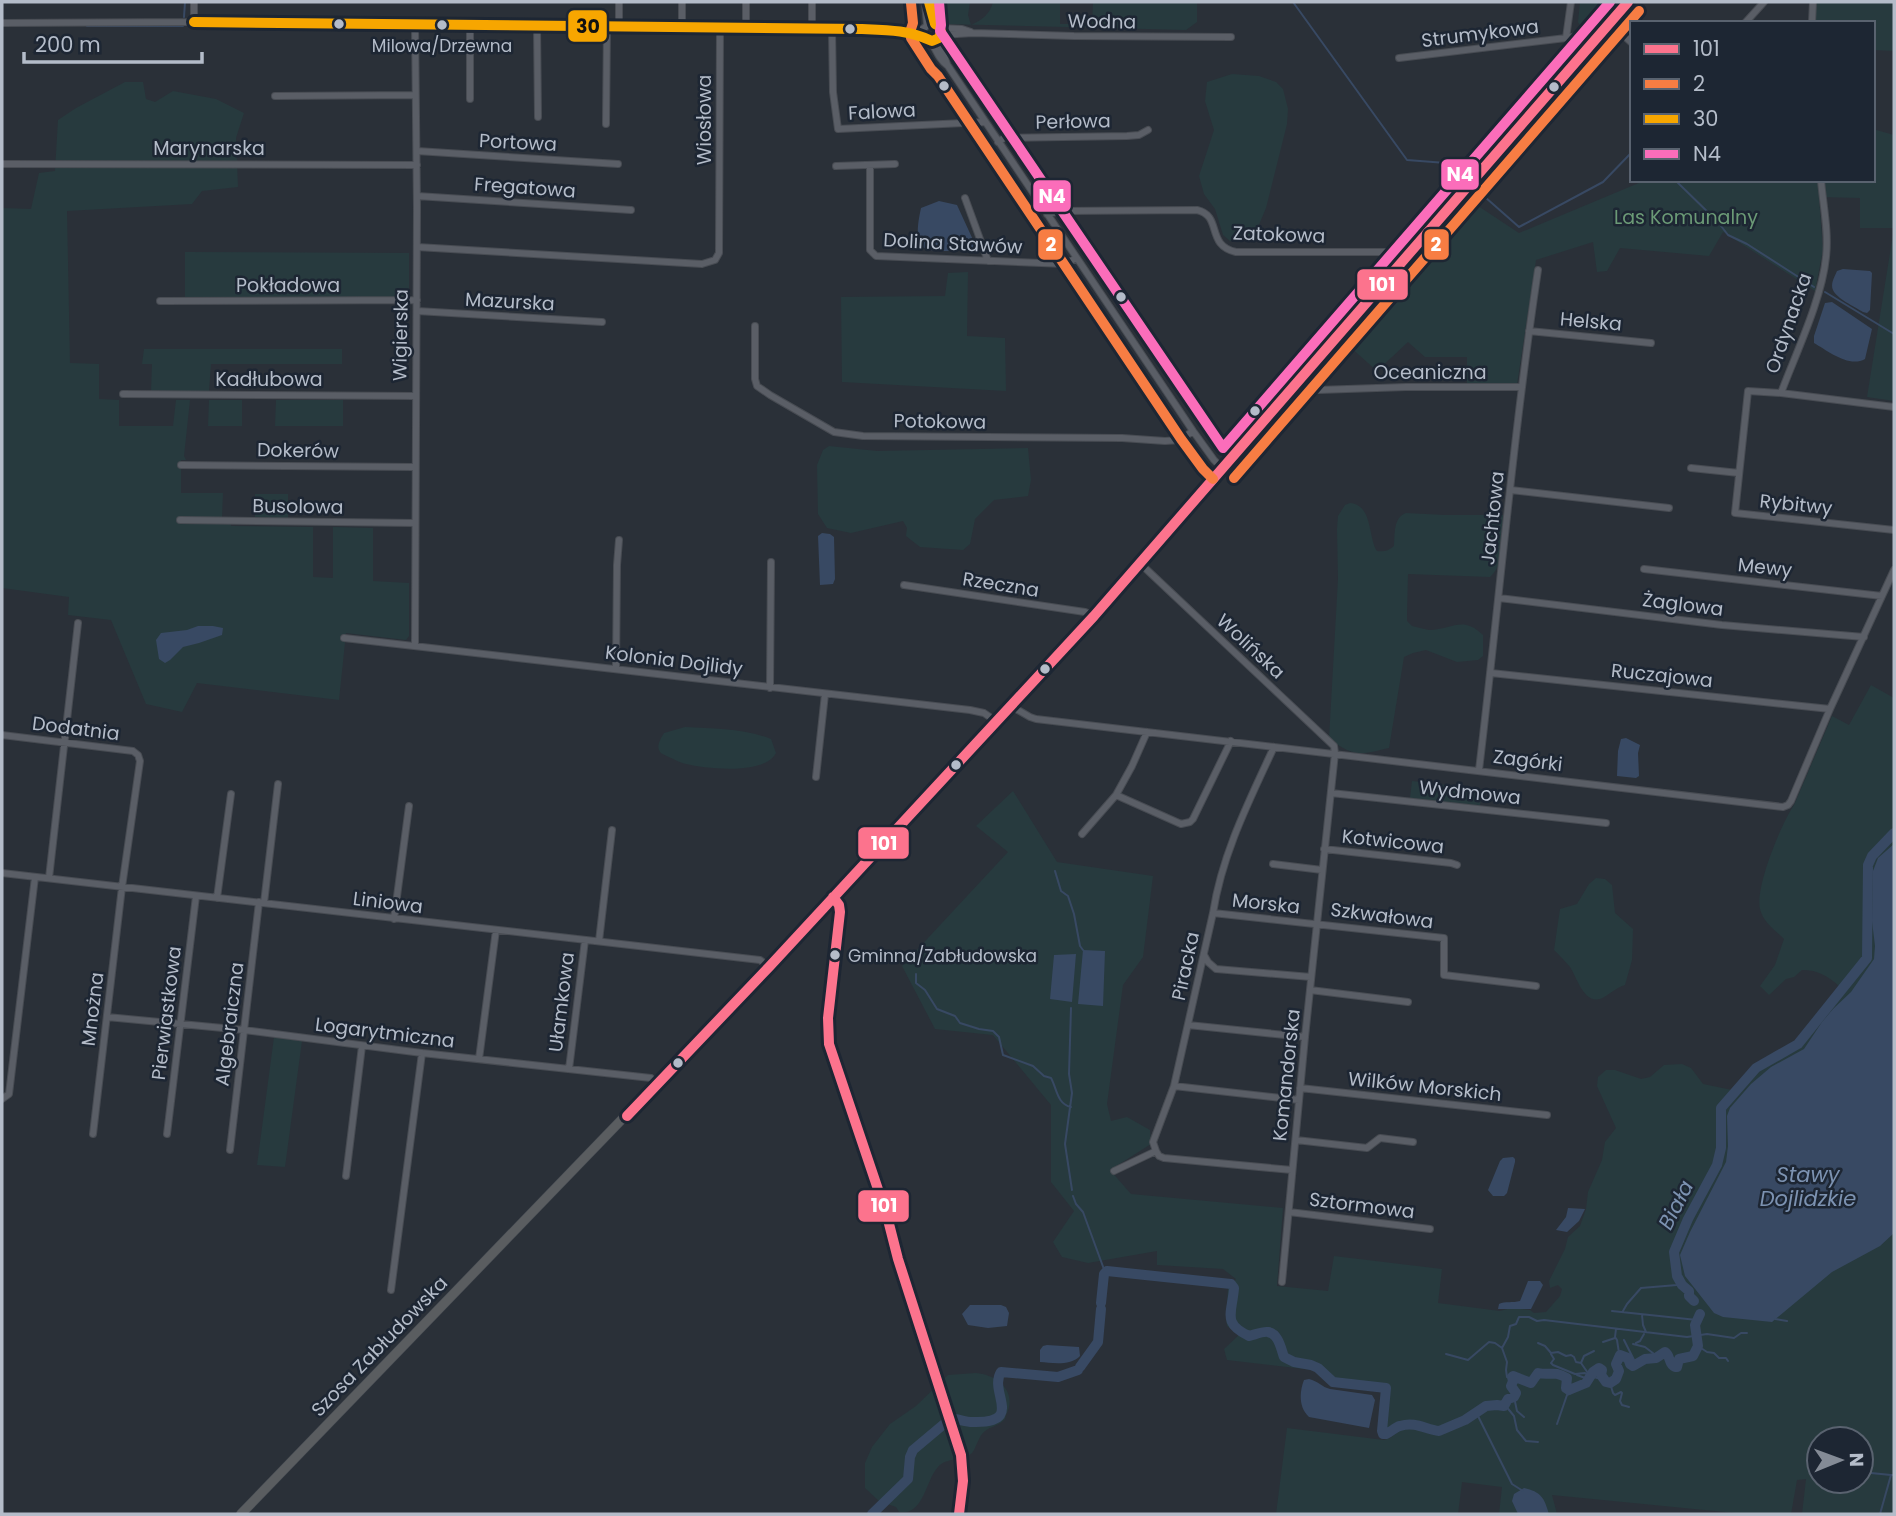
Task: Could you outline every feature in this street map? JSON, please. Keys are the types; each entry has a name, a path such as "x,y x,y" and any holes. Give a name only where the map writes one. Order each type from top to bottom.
{"highway":[{"name":"Szosa Zabłudowska","path":"241,1514 769,967 997,722 1139,565 1628,2"}],"street":[{"path":"194,2 194,22"},
{"path":"619,2 620,26"},
{"path":"682,2 682,27"},
{"path":"746,2 746,28"},
{"path":"812,2 812,29"},
{"path":"927,2 932,32 948,66 1193,431 1223,469"},
{"path":"1566,38 1571,2"},
{"path":"1747,21 1765,2"},
{"path":"1812,21 1813,2"},
{"name":"Wodna","path":"2,23 620,26 932,32 962,29 972,33 1231,37"},
{"path":"1610,23 1630,41"},
{"name":"Wigierska","path":"415,25 415,645"},
{"path":"470,25 470,99"},
{"path":"537,26 538,117"},
{"path":"606,124 607,26"},
{"name":"Wiosłowa","path":"416,247 702,264 715,260 719,253 720,213 720,28"},
{"name":"Falowa","path":"832,29 833,92 838,129 985,122"},
{"name":"Strumykowa","path":"1399,58 1578,36 1593,41"},
{"path":"275,96 415,94"},
{"name":"Perłowa","path":"998,142 1004,138 1127,136 1139,135 1149,130"},
{"name":"Portowa","path":"416,152 618,164"},
{"name":"Marynarska","path":"2,164 417,165"},
{"path":"836,166 895,164"},
{"name":"Dolina Stawów","path":"870,165 870,250 876,256 1066,264 1076,258"},
{"name":"Ordynacka","path":"1781,393 1815,304 1826,262 1821,182"},
{"name":"Fregatowa","path":"417,196 631,210"},
{"path":"965,198 988,261"},
{"name":"Zatokowa","path":"1047,214 1060,211 1197,210 1209,216 1220,245 1226,250 1384,251 1393,252 1404,259"},
{"name":"Jachtowa","path":"1479,770 1521,387 1538,270"},
{"name":"Pokładowa","path":"160,301 417,300"},
{"name":"Mazurska","path":"417,311 602,322"},
{"name":"Potokowa","path":"755,326 757,386 834,432 863,436 1122,438 1166,441 1180,440 1193,431"},
{"name":"Helska","path":"1529,331 1651,342"},
{"name":"Oceaniczna","path":"1301,379 1318,390 1521,387"},
{"name":"Rybitwy","path":"1781,393 1748,391 1735,513 1894,530"},
{"path":"1781,393 1894,407"},
{"name":"Kadłubowa","path":"123,394 415,396"},
{"name":"Dokerów","path":"181,465 414,467"},
{"name":"Rybitwy","path":"1691,468 1739,473"},
{"path":"1511,490 1670,508"},
{"name":"Busolowa","path":"180,520 415,523"},
{"path":"616,669 618,540"},
{"path":"770,688 771,562"},
{"name":"Wolińska","path":"1139,565 1147,569 1334,746 1335,753"},
{"name":"Mewy","path":"1644,569 1882,596"},
{"name":"Zagórki","path":"1011,706 1036,719 1783,807 1791,801 1894,570"},
{"name":"Rzeczna","path":"904,585 1085,612 1094,616"},
{"name":"Żaglowa","path":"1499,598 1722,625 1864,638"},
{"path":"49,878 78,623"},
{"name":"Kolonia Dojlidy","path":"344,638 970,710 984,713 997,722"},
{"name":"Ruczajowa","path":"1491,673 1830,709"},
{"path":"816,777 825,694"},
{"path":"1082,834 1116,795 1147,732"},
{"name":"Dodatnia","path":"2,735 132,751 138,755 140,761 122,887"},
{"path":"1116,795 1181,824 1190,822 1231,741"},
{"name":"Piracka","path":"1156,1151 1154,1137 1174,1086 1217,886 1229,846 1273,747"},
{"name":"Komandorska","path":"1282,1282 1335,753"},
{"name":"Algebraiczna","path":"230,1150 278,784"},
{"name":"Wydmowa","path":"1331,793 1606,823"},
{"path":"217,898 231,794"},
{"path":"394,919 409,806"},
{"path":"599,941 612,830"},
{"name":"Kotwicowa","path":"1324,849 1457,865"},
{"path":"1273,864 1322,870"},
{"name":"Liniowa","path":"2,873 760,960 769,967"},
{"path":"2,1098 9,1094 35,877"},
{"name":"Mnożna","path":"93,1134 122,887"},
{"name":"Pierwiastkowa","path":"167,1134 196,895"},
{"path":"833,897 840,912 828,1018 829,1044 894,1239 961,1455 963,1481 959,1514"},
{"name":"Morska","path":"1213,913 1317,923"},
{"name":"Szkwałowa","path":"1317,923 1444,939 1444,975 1536,986"},
{"path":"479,1059 496,930"},
{"name":"Ułamkowa","path":"569,1069 585,940"},
{"path":"1203,953 1216,969 1311,977"},
{"path":"1310,989 1408,1002"},
{"name":"Logarytmiczna","path":"107,1017 244,1030 650,1078 657,1084"},
{"path":"1188,1026 1305,1037"},
{"path":"346,1176 362,1046"},
{"path":"391,1290 422,1053"},
{"path":"1174,1086 1299,1100"},
{"name":"Wilków Morskich","path":"1300,1088 1547,1115"},
{"path":"1296,1140 1367,1147 1380,1139 1413,1142"},
{"path":"1114,1171 1156,1151 1159,1156 1168,1159 1292,1170"},
{"name":"Sztormowa","path":"1289,1212 1430,1229"}],"green space":[{"path":"936,2 970,2 968,15 971,25 945,24 940,19"},
{"path":"993,2 1060,2 1060,24 1092,24 1093,2 1197,2 1197,22 1186,30 972,25 985,16"},
{"path":"1580,2 1614,2 1585,34 1578,22"},
{"path":"1816,2 1894,2 1894,51 1875,50 1875,21 1815,21"},
{"path":"1232,74 1259,76 1276,82 1283,89 1288,109 1287,124 1266,208 1253,239 1230,241 1223,235 1215,209 1204,194 1199,176 1214,130 1205,101 1207,82"},
{"path":"125,82 143,82 146,99 155,102 173,91 216,99 244,113 236,138 238,187 202,191 192,204 67,211 70,363 99,364 99,399 119,400 119,426 173,426 176,400 190,400 184,456 186,460 181,460 181,493 223,493 222,517 183,517 231,522 231,526 313,527 313,577 333,578 333,527 373,528 373,581 409,583 409,636 406,640 346,633 339,700 197,683 182,712 146,704 111,620 68,615 69,597 2,588 2,208 31,209 39,173 55,171 58,120"},
{"name":"Las Komunalny","path":"1875,130 1894,135 1894,228 1860,228 1860,198 1819,197 1823,250 1815,291 1723,232 1709,256 1620,248 1607,271 1597,272 1593,242 1536,260 1516,391 1467,391 1467,357 1425,357 1408,342 1377,371 1349,346 1472,202 1519,233 1641,182 1875,182"},
{"path":"1894,228 1894,401 1867,397"},
{"path":"185,252 409,253 409,297 185,298"},
{"path":"968,272 967,336 1005,338 1006,391 842,382 841,297 945,296 948,273"},
{"path":"144,349 342,349 342,364 211,364 209,391 151,391 152,364 142,364"},
{"path":"209,400 242,400 242,426 208,426"},
{"path":"276,400 343,400 343,426 275,426"},
{"path":"829,446 877,451 1028,448 1031,480 1028,496 994,500 975,519 970,544 963,550 920,547 906,536 907,528 903,521 851,533 827,528 818,514 817,465 823,450"},
{"path":"255,494 288,494 288,518 255,518"},
{"path":"1350,503 1363,510 1377,551 1388,550 1394,546 1397,522 1406,513 1503,515 1501,556 1490,577 1408,574 1407,621 1412,626 1429,630 1457,625 1476,629 1483,635 1483,656 1478,660 1457,662 1426,650 1404,657 1389,748 1364,753 1352,752 1329,739 1338,579 1338,516 1345,505"},
{"path":"1871,685 1894,698 1894,1514 1802,1514 1805,1488 1805,1495 1875,1495 1875,1425 1805,1425 1805,1479 1797,1480 1791,1514 1745,1514 1552,1495 1557,1514 1499,1514 1502,1487 1462,1482 1458,1514 1276,1514 1287,1428 1384,1440 1390,1438 1399,1431 1383,1434 1382,1431 1386,1388 1330,1384 1313,1370 1227,1360 1224,1349 1239,1335 1227,1326 1226,1319 1228,1288 1236,1279 1223,1269 1157,1265 1157,1251 1088,1263 1062,1257 1053,1242 1074,1211 1051,1182 1051,1105 993,1035 935,1029 902,966 1008,852 976,826 1013,791 1057,862 1153,876 1143,957 1123,985 1107,1104 1111,1121 1127,1117 1150,1130 1151,1144 1110,1170 1131,1194 1283,1208 1277,1286 1328,1291 1334,1256 1442,1269 1438,1303 1500,1311 1511,1308 1534,1313 1546,1312 1560,1296 1562,1289 1558,1285 1550,1288 1549,1281 1568,1237 1580,1226 1588,1192 1602,1160 1605,1142 1616,1128 1597,1086 1598,1077 1606,1070 1615,1070 1641,1079 1650,1077 1664,1065 1682,1064 1691,1068 1703,1084 1732,1090 1756,1063 1798,1039 1840,987 1823,974 1802,970 1794,977 1786,979 1769,995 1760,986 1775,965 1784,939 1770,926 1760,909 1759,899 1765,871 1776,840 1832,716 1849,725"},
{"path":"685,727 760,735 771,739 776,753 760,765 735,769 686,764 659,751 664,733"},
{"path":"1412,781 1482,789 1480,806 1410,798"},
{"path":"1596,878 1605,879 1612,885 1615,913 1633,929 1632,960 1625,985 1600,999 1589,997 1585,993 1570,967 1554,950 1560,909 1577,904 1589,884"},
{"path":"274,1037 302,1041 285,1167 257,1165"},
{"path":"976,1373 992,1377 1008,1392 1009,1407 1005,1419 984,1432 972,1453 941,1464 914,1509 899,1512 896,1507 879,1501 865,1488 865,1463 872,1447 890,1424 916,1406 948,1375"}],"water":[{"path":"939,201 957,205 974,242 973,248 932,250 920,243 918,228 921,208"},
{"path":"1843,269 1872,273 1870,310 1867,313 1842,299 1833,290 1832,283 1837,271"},
{"path":"1832,302 1872,329 1865,359 1846,360 1814,343 1825,303"},
{"path":"822,533 834,537 833,584 820,585 818,536"},
{"path":"198,626 223,628 222,635 183,647 165,663 159,659 156,640 161,633"},
{"path":"1626,738 1640,745 1639,776 1636,778 1617,776 1618,751 1621,739"},
{"name":"Stawy Dojlidzkie","path":"1894,844 1894,1233 1880,1246 1832,1272 1772,1322 1723,1317 1714,1313 1685,1276 1680,1255 1726,1162 1727,1116 1730,1108 1751,1084 1771,1067 1804,1049 1822,1022 1851,992 1874,959 1873,871 1878,858"},
{"path":"1083,950 1105,951 1103,1006 1078,1004"},
{"path":"1076,954 1072,1002 1050,999 1054,955"},
{"path":"1513,1157 1515,1162 1507,1193 1504,1196 1493,1196 1488,1190 1500,1161"},
{"path":"1568,1208 1585,1209 1579,1221 1567,1232 1556,1230 1566,1217"},
{"path":"1528,1281 1540,1281 1543,1285 1531,1309 1498,1309 1501,1303 1520,1301"},
{"path":"970,1305 1006,1307 1009,1313 1007,1326 988,1328 968,1325 962,1314"},
{"path":"1047,1345 1079,1347 1080,1356 1067,1363 1040,1362 1040,1350"},
{"path":"1309,1379 1330,1389 1372,1395 1375,1400 1369,1428 1309,1417 1303,1409 1301,1390 1304,1380"},
{"path":"1524,1488 1541,1496 1549,1514 1518,1514 1512,1501 1514,1494"}],"waterway":[{"path":"184,17 185,2"},
{"path":"1293,2 1407,160 1446,163 1464,177"},
{"path":"87,26 183,26"},
{"path":"1477,190 1519,227 1603,182 1630,154"},
{"path":"1677,182 1728,235 1747,244 1814,287"},
{"path":"1825,292 1894,334"},
{"name":"Biała","path":"1694,1301 1677,1276 1674,1252 1717,1165 1721,1148 1721,1108 1756,1068 1798,1044 1867,958 1868,865 1872,856 1894,833"},
{"path":"1055,871 1061,891 1068,896 1083,950"},
{"path":"916,974 916,983 925,990 937,1009 955,1016 960,1023 993,1031 999,1037 1003,1055 1033,1066 1044,1076 1051,1078 1060,1099 1071,1107"},
{"path":"1071,1008 1069,1074 1072,1093 1065,1144 1072,1190"},
{"path":"1073,1196 1083,1212 1105,1272"},
{"name":"Biała","path":"1101,1303 1104,1274 1107,1271 1231,1284 1234,1288 1231,1317 1235,1327 1249,1336 1272,1333 1279,1342 1284,1357 1318,1368 1333,1382 1386,1388 1383,1434 1406,1425 1439,1431 1465,1420 1486,1406 1504,1406 1516,1393 1511,1386 1513,1376 1531,1383 1538,1373 1558,1374 1567,1378 1566,1388 1569,1390 1586,1383 1599,1368 1606,1382 1610,1383 1616,1379 1619,1371 1616,1364 1620,1355 1628,1358 1633,1366 1665,1352 1671,1364 1677,1367 1679,1359 1693,1356 1698,1346 1695,1325 1700,1314"},
{"path":"1623,1311 1641,1288 1680,1283"},
{"name":"Biała","path":"1080,1367 1098,1342 1101,1309"},
{"path":"1612,1311 1697,1320"},
{"path":"1642,1315 1646,1332"},
{"path":"1512,1378 1507,1377 1507,1362 1502,1348 1510,1326 1516,1324 1519,1317 1687,1337 1707,1334 1734,1338 1741,1333 1747,1333"},
{"path":"1775,1319 1787,1321"},
{"path":"1616,1329 1615,1337 1621,1355"},
{"path":"1636,1343 1644,1334"},
{"path":"1603,1342 1615,1338"},
{"path":"1624,1340 1636,1364"},
{"path":"1446,1354 1468,1360 1489,1342 1502,1348"},
{"path":"1538,1343 1551,1353 1571,1355 1590,1376 1605,1380"},
{"path":"1633,1344 1645,1347 1658,1357"},
{"path":"1698,1346 1728,1361"},
{"path":"1581,1363 1584,1356 1594,1351"},
{"path":"1551,1354 1553,1365 1575,1374 1588,1375"},
{"name":"Biała","path":"955,1419 972,1422 997,1418 1002,1405 998,1380 1001,1372 1058,1377 1078,1370"},
{"path":"1577,1375 1588,1379"},
{"path":"1610,1383 1615,1395 1622,1393 1622,1405 1629,1407"},
{"path":"1557,1424 1567,1395 1572,1389"},
{"path":"1514,1397 1517,1411 1524,1417"},
{"path":"1505,1405 1514,1416 1517,1430 1526,1441 1538,1442"},
{"path":"1477,1414 1512,1484 1523,1491"},
{"name":"Biała","path":"872,1514 908,1479 913,1450 944,1424"},
{"path":"1875,1473 1891,1475"},
{"path":"1880,1514 1891,1475 1894,1475"}],"transit line":[{"name":"30","path":"194,22 862,29 889,30 932,41 939,38 941,32 935,24 929,2"},
{"name":"N4","path":"939,2 940,31 1223,448 1610,2"},
{"name":"101","path":"627,1116 1094,616 1628,2"},
{"name":"2","path":"911,3 911,38 1181,439 1213,479"},
{"name":"2","path":"1630,21 1639,11"},
{"name":"2","path":"1234,478 1630,21"},
{"name":"101","path":"833,897 840,912 828,1018 829,1044 887,1216 898,1259 961,1455 963,1481 959,1514"}],"place":[{"name":"Milowa/Drzewna","path":"442,25"},
{"name":"Gminna/Zabłudowska","path":"835,955"}]}
